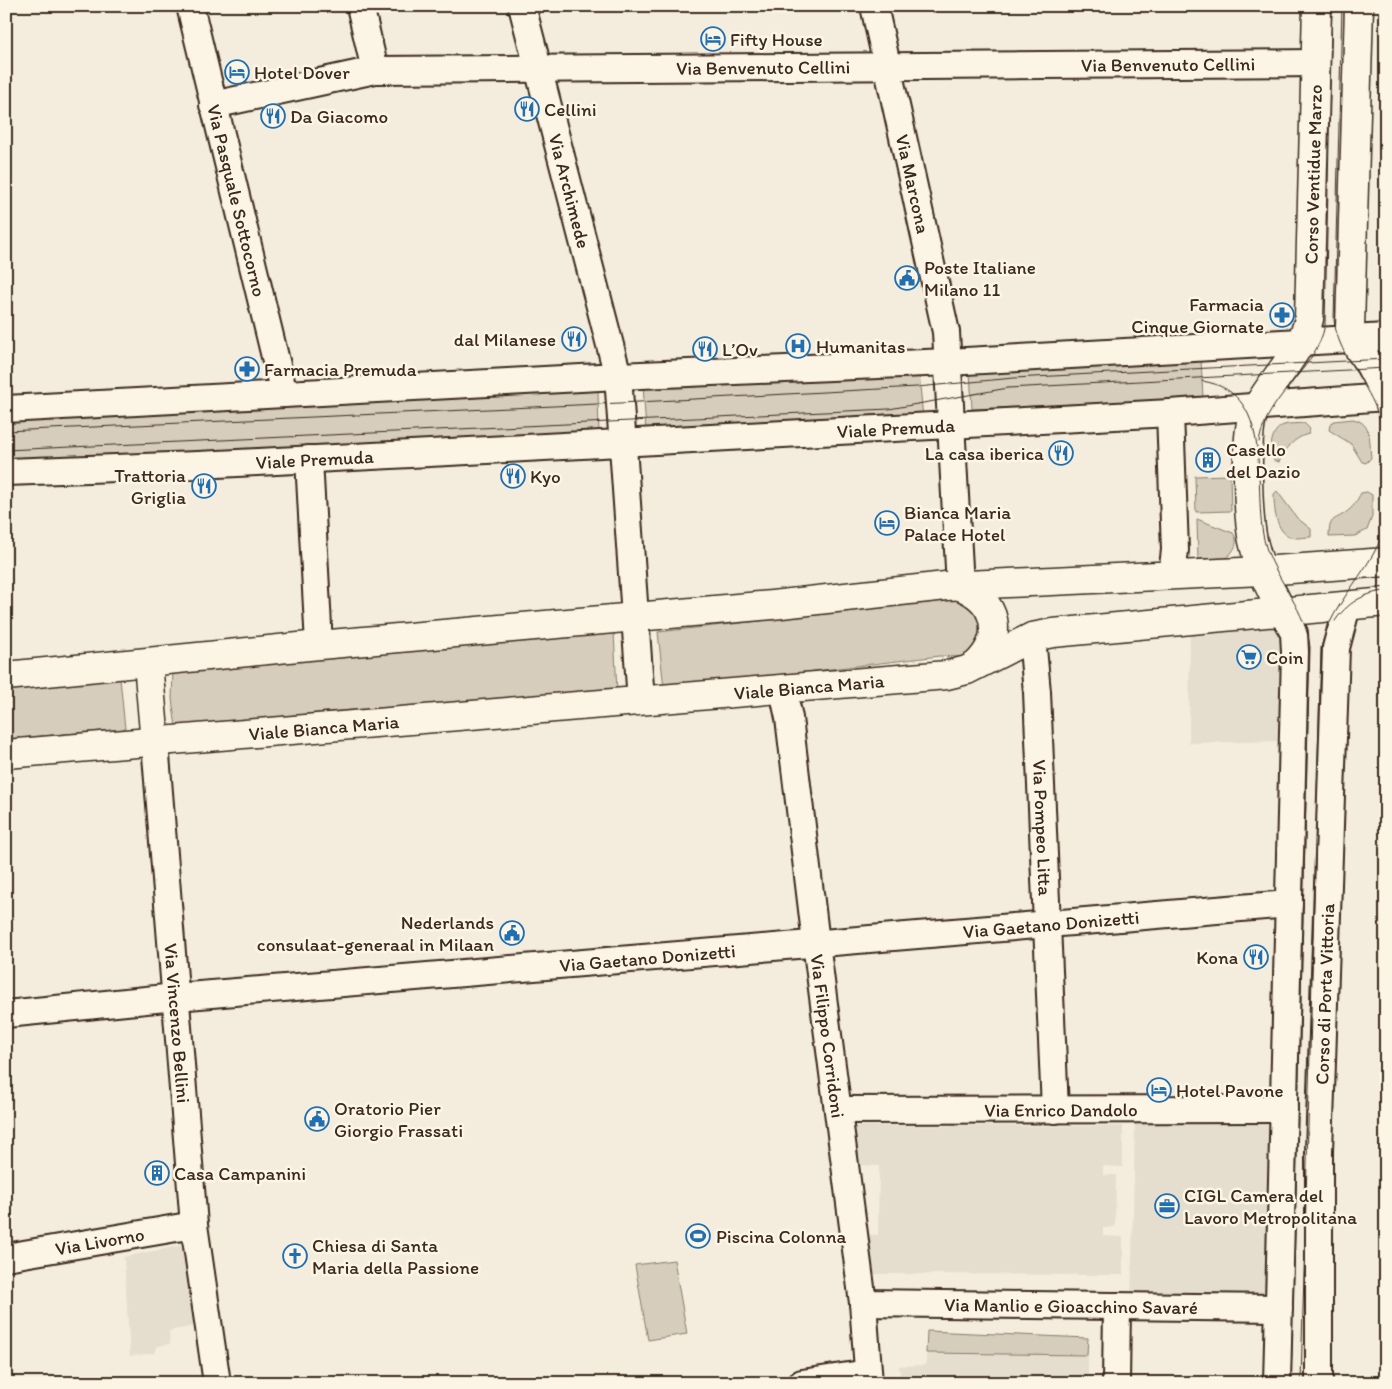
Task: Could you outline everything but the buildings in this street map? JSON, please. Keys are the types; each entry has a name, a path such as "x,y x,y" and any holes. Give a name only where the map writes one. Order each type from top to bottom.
{"main road":[{"name":"Corso Ventidue Marzo","path":"1282,612 1262,571 1252,534 1248,453 1250,423 1308,325 1310,310 1317,6"},
{"path":"1359,6 1350,319 1352,339 1370,365 1386,396"},
{"path":"6,676 960,586 1262,571 1386,562"},
{"path":"1346,606 1386,566"},
{"path":"1172,576 1187,585 1192,595 1190,608 1179,621"},
{"path":"960,586 980,597 992,616 994,630 992,643 984,657 976,665"},
{"name":"Viale Bianca Maria","path":"6,754 155,743 947,675 967,670 1032,637 1386,602"},
{"name":"Via Vincenzo Bellini","path":"148,663 155,743"}],"street":[{"name":"Via Pasquale Sottocorno","path":"190,6 284,394"},
{"path":"360,6 375,70"},
{"name":"Via Archimede","path":"522,6 618,376"},
{"name":"Via Marcona","path":"874,6 946,332 960,586"},
{"name":"Via Benvenuto Cellini","path":"214,105 375,70 1316,63"},
{"path":"6,409 618,376 948,362 1386,337"},
{"path":"618,376 640,701"},
{"name":"Viale Premuda","path":"6,472 309,459 1170,413 1386,396"},
{"path":"1170,413 1176,550 1172,576"},
{"path":"309,459 319,645"},
{"name":"Corso di Porta Vittoria","path":"1319,1383 1319,1151 1335,668 1339,629 1346,606"},
{"name":"Corso di Porta Vittoria","path":"1277,1383 1295,652 1294,633 1282,612"},
{"name":"Via Pompeo Litta","path":"1032,637 1037,692 1055,1110"},
{"name":"Via Filippo Corridoni","path":"783,690 789,718 816,943 839,1110 863,1304 869,1378"},
{"name":"Via Vincenzo Bellini","path":"155,743 194,1225 217,1383"},
{"name":"Via Gaetano Donizetti","path":"6,1014 176,997 1289,904"},
{"name":"Via Enrico Dandolo","path":"839,1110 1284,1109"},
{"name":"Via Livorno","path":"6,1257 194,1225"},
{"name":"Via Manlio e Gioacchino Savaré","path":"863,1304 1279,1308"},
{"path":"1116,1383 1117,1306"},
{"path":"802,1383 869,1378"}],"shaded area":[{"path":"1201,359 1203,398 972,409 970,370"},
{"path":"919,373 923,419 646,432 643,384"},
{"path":"598,390 599,436 6,462 6,421"},
{"path":"1353,419 1364,425 1369,434 1371,458 1366,463 1362,462 1351,444 1329,430 1330,424 1334,421"},
{"path":"1304,423 1310,429 1308,434 1290,445 1279,462 1274,461 1271,446 1276,431 1286,424"},
{"path":"1230,475 1231,511 1196,512 1195,476"},
{"path":"1277,491 1297,518 1311,529 1311,537 1293,538 1282,530 1275,512 1274,494"},
{"path":"1367,492 1372,495 1372,517 1367,530 1355,536 1329,537 1332,522 1351,508 1361,493"},
{"path":"1197,519 1233,533 1236,543 1227,558 1198,559"},
{"path":"953,600 970,606 978,615 981,627 980,638 972,652 960,657 939,656 664,689 658,632"},
{"path":"1279,609 1292,741 1189,743 1190,620"},
{"path":"614,632 617,691 325,712 176,727 172,699 173,670"},
{"path":"120,678 125,729 6,739 6,690"},
{"path":"1284,1110 1281,1306 1131,1303 1135,1125 1132,1111"},
{"path":"852,1126 1123,1126 1123,1167 1103,1166 1103,1175 1116,1175 1115,1227 1103,1228 1103,1236 1123,1237 1123,1275 870,1274 865,1234 878,1235 879,1166 857,1165"},
{"path":"183,1245 195,1326 169,1331 170,1344 158,1346 154,1353 130,1356 124,1257"},
{"path":"674,1260 687,1334 648,1340 635,1265"},
{"path":"927,1331 1088,1338 1088,1383 901,1383 899,1366 926,1365"},
{"path":"927,1331 1088,1338 1087,1355 926,1353"}],"tram line":[{"path":"1259,442 1271,410 1312,356 1320,341 1325,325 1332,6"},
{"path":"1342,6 1334,320 1340,343 1369,393 1378,414 1384,445 1386,488"},
{"path":"6,431 620,403 917,387 1014,378 1386,359"},
{"path":"6,450 889,409 1008,388 1386,368"},
{"path":"1202,381 1227,390 1243,405 1253,426 1257,450 1262,528 1267,550 1298,610 1310,647 1291,1383"},
{"path":"1301,1383 1321,648 1326,630 1334,614 1373,555 1386,523"},
{"path":"1335,621 1350,604 1364,596 1386,591"}],"place":[{"name":"Fifty House","path":"713,39"},
{"name":"Hotel Dover","path":"237,72"},
{"name":"Cellini","path":"527,109"},
{"name":"Da Giacomo","path":"273,116"},
{"name":"Poste Italiane Milano 11","path":"907,278"},
{"name":"Farmacia Cinque Giornate","path":"1282,315"},
{"name":"dal Milanese","path":"574,339"},
{"name":"Humanitas","path":"798,346"},
{"name":"L’Ov","path":"705,349"},
{"name":"Farmacia Premuda","path":"247,369"},
{"name":"La casa iberica","path":"1061,453"},
{"name":"Casello del Dazio","path":"1208,460"},
{"name":"Kyo","path":"513,476"},
{"name":"Trattoria Griglia","path":"204,486"},
{"name":"Bianca Maria Palace Hotel","path":"887,523"},
{"name":"Coin","path":"1249,657"},
{"name":"Nederlands consulaat-generaal in Milaan","path":"512,933"},
{"name":"Kona","path":"1256,957"},
{"name":"Hotel Pavone","path":"1159,1090"},
{"name":"Oratorio Pier Giorgio Frassati","path":"317,1119"},
{"name":"Casa Campanini","path":"157,1173"},
{"name":"CIGL Camera del Lavoro Metropolitana","path":"1167,1206"},
{"name":"Piscina Colonna","path":"698,1236"},
{"name":"Chiesa di Santa Maria della Passione","path":"295,1256"}]}
